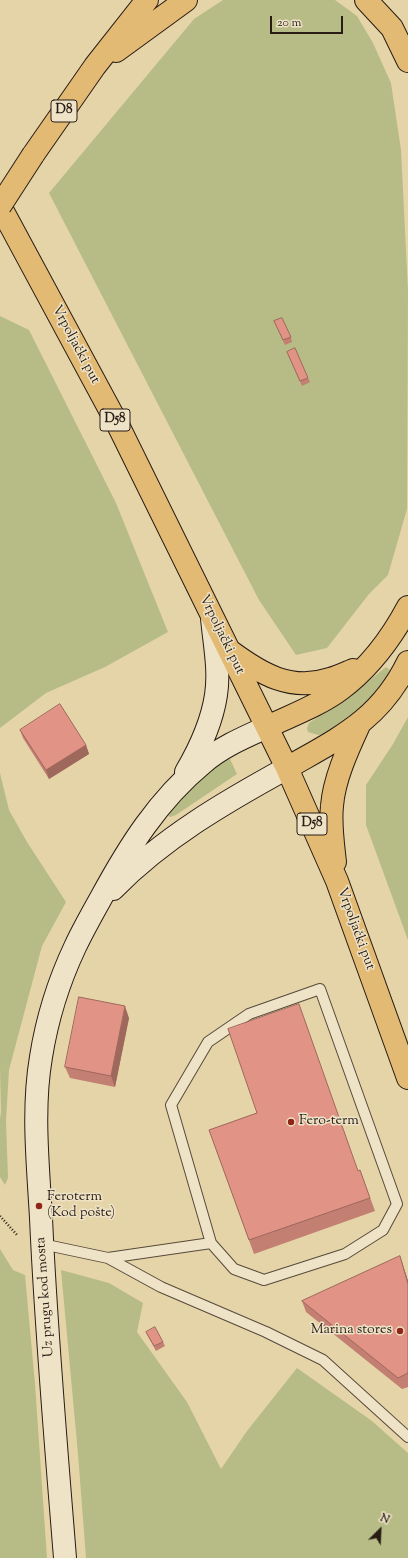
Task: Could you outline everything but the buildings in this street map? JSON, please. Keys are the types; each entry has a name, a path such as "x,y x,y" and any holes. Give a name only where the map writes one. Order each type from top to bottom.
{"main road":[{"name":"D8","path":"0,206 95,66 147,0"},
{"path":"95,66 186,0"},
{"path":"366,0 392,28 408,61"},
{"name":"Vrpoljački put","path":"0,206 118,425 287,768 337,881 408,1078"},
{"path":"267,727 339,690 368,664 384,647 408,607"},
{"path":"228,649 251,667 272,678 294,683 311,684 330,680 368,664"},
{"path":"287,768 360,725 378,708 393,689 408,662"},
{"path":"337,881 333,840 332,806 342,766 348,749 360,725"}],"street":[{"path":"180,782 198,750 209,725 216,694 217,665 212,618"},
{"path":"180,782 205,761 230,745 267,727"},
{"path":"98,904 125,877 163,846 238,796 287,768"},
{"name":"Uz prugu kod mosta","path":"65,1558 42,1244 36,1102 41,1056 54,1000 75,946 122,861 164,800 180,782"}],"lane":[{"path":"320,989 397,1204 383,1230 345,1254 264,1280 234,1269 211,1243 171,1104 208,1042 249,1014 320,989"},
{"path":"108,1258 211,1243"},
{"path":"42,1244 108,1258 161,1287 266,1332 323,1360 408,1437"}],"green space":[{"path":"223,0 335,0 357,16 373,43 391,83 401,150 408,291 407,509 388,575 369,594 327,648 296,655 259,600 49,193 194,19"},
{"path":"0,316 29,330 116,503 168,632 105,667 46,693 0,728"},
{"path":"386,667 390,670 378,693 364,709 328,734 318,735 308,732 307,728 309,723 356,691"},
{"path":"408,717 408,940 366,825 366,785 393,744"},
{"path":"230,759 237,774 176,815 170,817 165,813 216,762"},
{"path":"0,773 9,810 27,842 66,902 42,946 9,1070 6,1121 8,1178 5,1185 0,1177"},
{"path":"0,1249 13,1270 25,1275 35,1384 47,1558 0,1558"},
{"path":"61,1270 109,1283 143,1303 137,1332 187,1402 221,1469 247,1431 297,1368 372,1421 408,1453 408,1558 86,1558"}],"place":[{"name":"Fero-term","path":"291,1122"},
{"name":"Feroterm (Kod pošte)","path":"39,1206"},
{"name":"Marina stores","path":"400,1331"}]}
